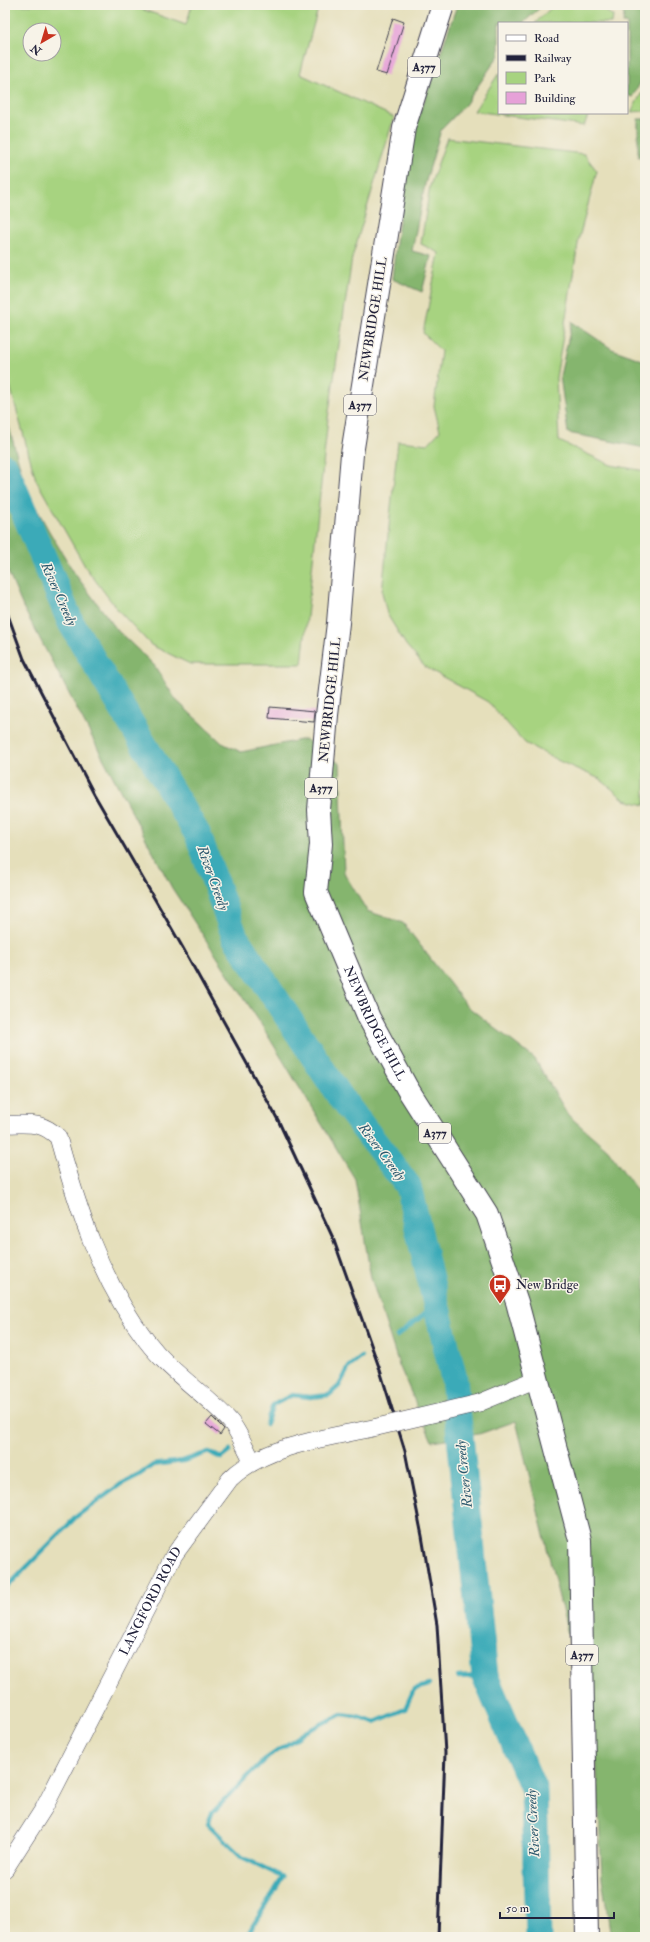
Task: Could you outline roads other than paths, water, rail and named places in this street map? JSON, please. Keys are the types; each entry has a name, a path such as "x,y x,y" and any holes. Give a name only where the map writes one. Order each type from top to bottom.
{"highway":[{"name":"NEWBRIDGE HILL","path":"443,5 404,128 352,454 338,622 327,723 320,810 320,844 316,892 369,1018 407,1088 487,1214 517,1302 537,1379"},
{"name":"A377","path":"537,1379 580,1540 587,1937"}],"street":[{"path":"5,1124 38,1124 48,1128 58,1138 88,1232 102,1268 119,1300 146,1340 170,1368 230,1421 253,1462"},
{"name":"LANGFORD ROAD","path":"5,1870 44,1808 174,1555 230,1480 239,1471 253,1462 285,1448 479,1403 537,1379"}],"waterway":[{"name":"River Creedy","path":"5,467 71,623 198,835 235,937 343,1101 408,1186 454,1379 485,1676 534,1790 538,1937"},
{"path":"397,1336 436,1305"},
{"path":"266,1424 273,1405 292,1395 310,1397 329,1395 339,1386 349,1367 362,1357"},
{"path":"5,1589 77,1516 121,1484 139,1475 153,1465 183,1461 209,1452 221,1458 230,1451"},
{"path":"458,1677 485,1676"},
{"path":"246,1937 283,1877 242,1857 208,1824 212,1813 264,1760 307,1731 342,1714 357,1716 375,1722 405,1709 414,1689 429,1685"}],"railway":[{"path":"5,607 24,659 94,794 183,948 278,1120 333,1238 379,1367 405,1451 422,1536 437,1625 445,1753 438,1937"}],"place":[{"name":"New Bridge","path":"500,1304"}]}
